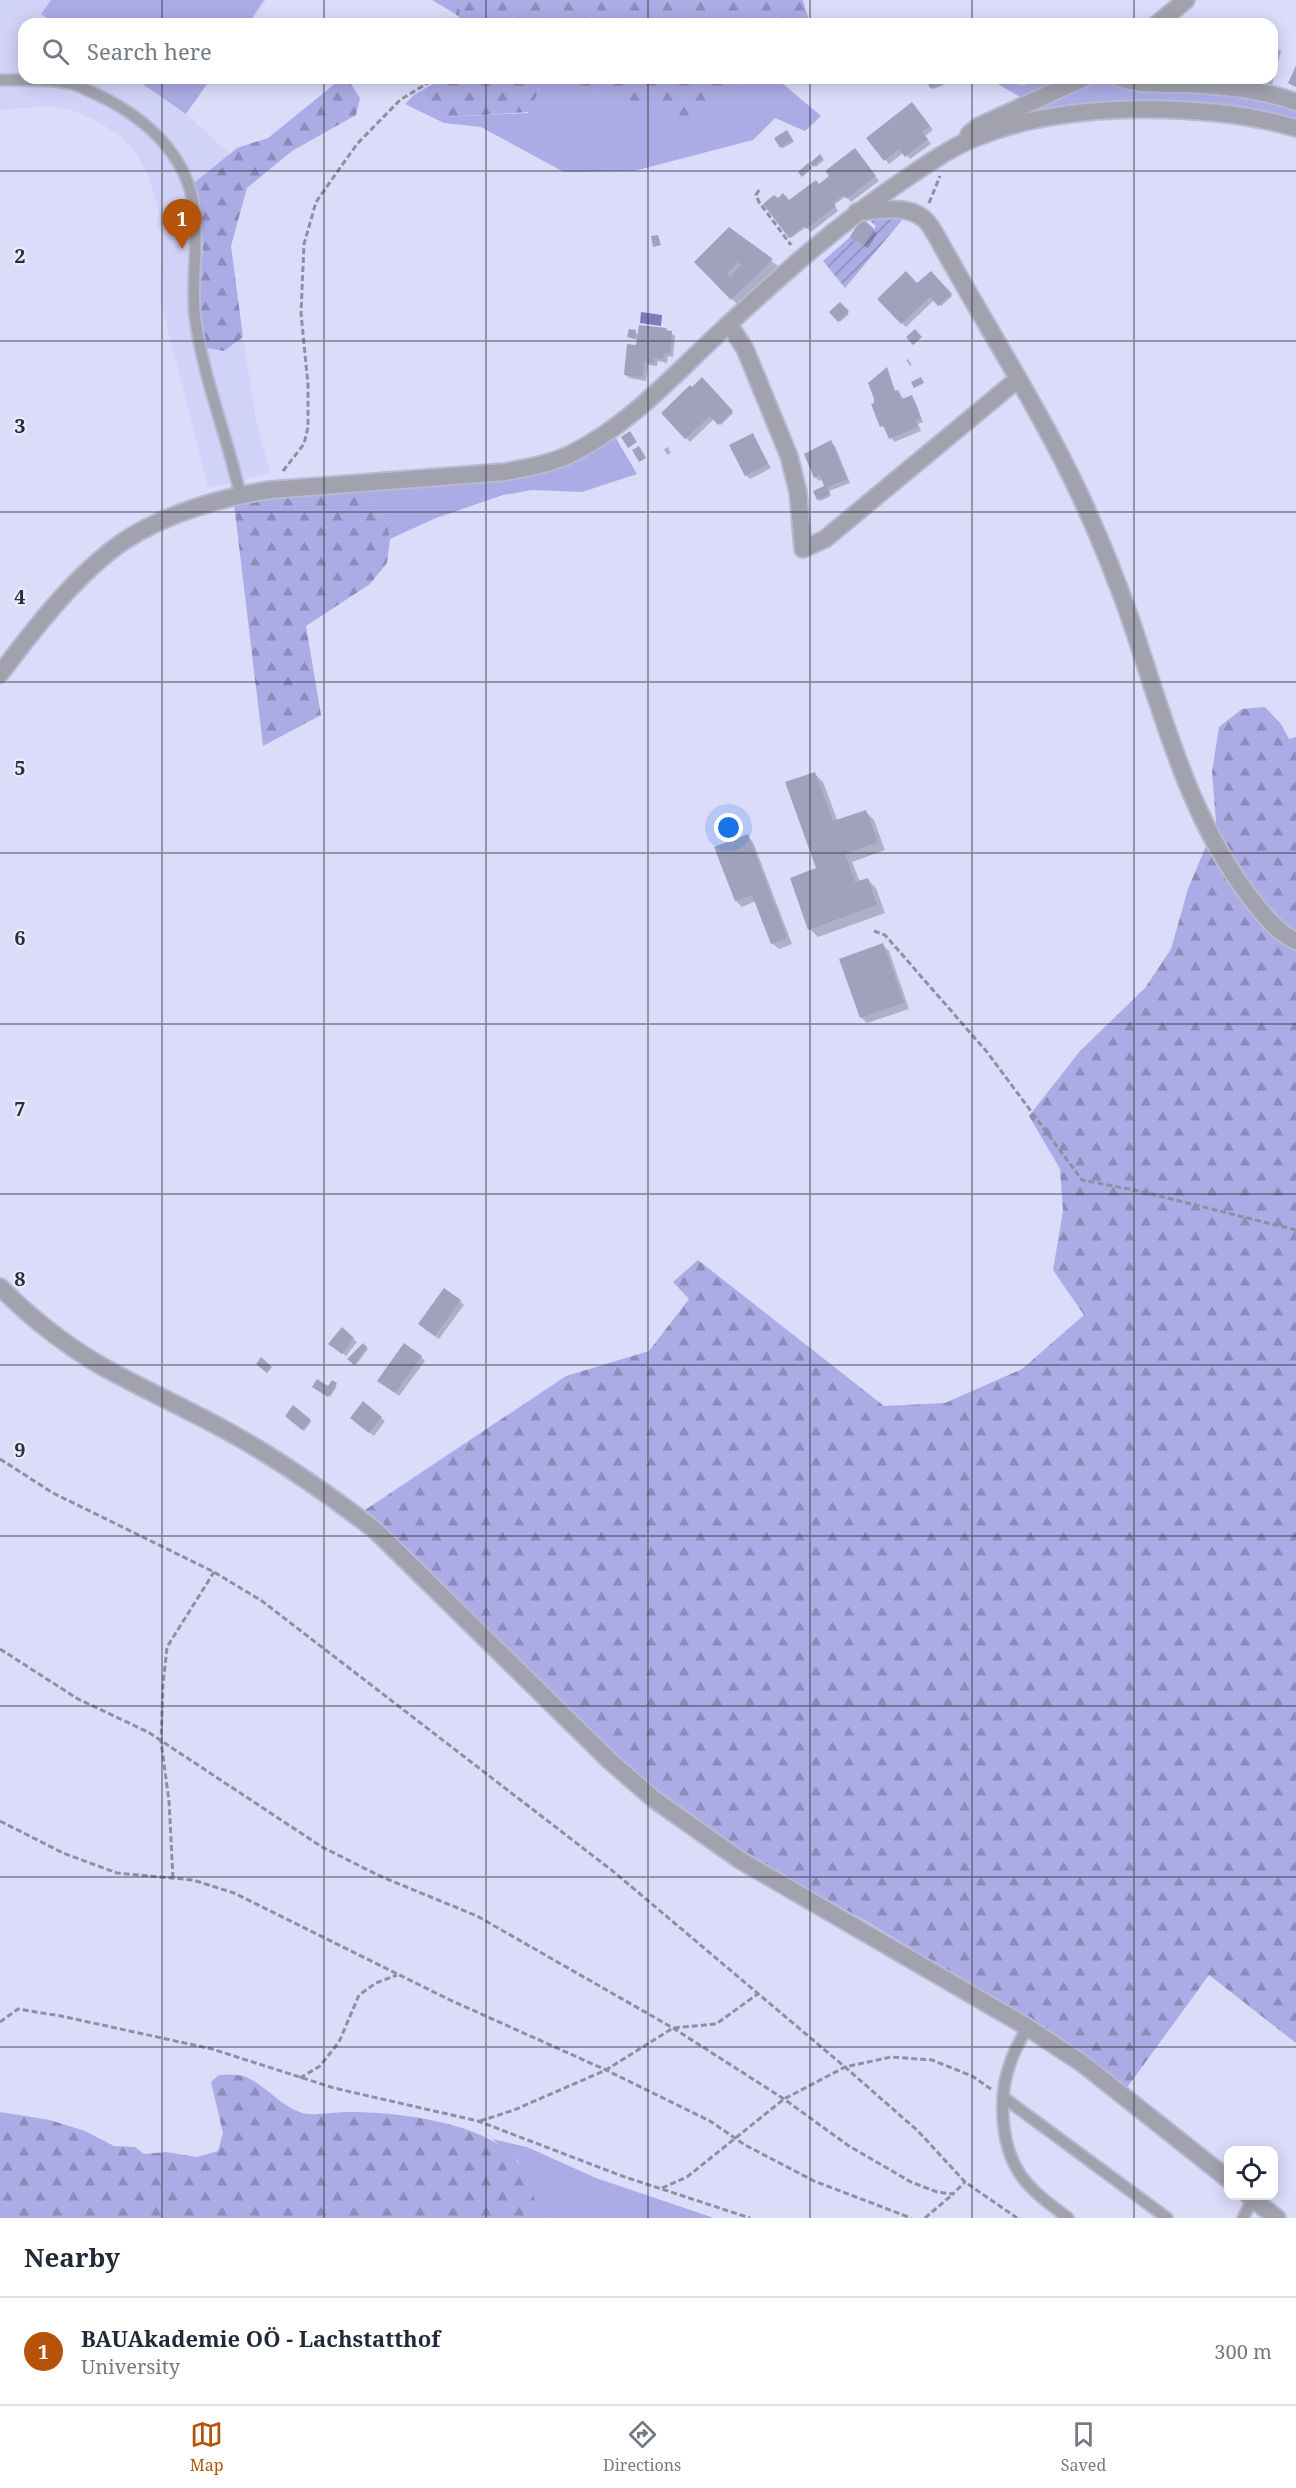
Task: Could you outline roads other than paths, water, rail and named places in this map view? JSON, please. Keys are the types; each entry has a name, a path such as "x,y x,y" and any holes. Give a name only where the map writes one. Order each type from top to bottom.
{"street":[{"path":"1164,18 1186,0"},
{"path":"967,141 969,135 980,126 1071,84"},
{"path":"1184,84 1254,90 1296,102"},
{"path":"0,674 63,596 124,541 167,520 240,494 505,472 539,465 569,455 606,434 623,421 790,267 857,212 967,141 1037,120 1123,110 1222,113 1267,119 1296,128"},
{"path":"857,212 898,209 923,218 929,226 1018,379 1079,494 1130,619 1164,725 1210,832 1244,890 1287,938 1296,941"},
{"path":"729,324 745,349 789,456 798,492 803,549 825,539 1018,379"},
{"path":"0,1287 38,1321 103,1366 230,1432 338,1501 375,1530 610,1761 655,1800 700,1833 740,1860 1027,2027 1083,2064 1224,2176"},
{"path":"1255,2200 1277,2218"}],"lane":[{"path":"0,80 18,80"},
{"path":"70,84 114,103 145,124 171,151 187,177 194,205 197,235 195,315 198,334 212,396 233,460 240,494"},
{"path":"1027,2027 1010,2062 1003,2097 1004,2129 1010,2153 1020,2174 1044,2200 1068,2218"},
{"path":"1003,2097 1167,2218"},
{"path":"1243,2218 1250,2200"}],"place":[{"name":"BAUAkademie OÖ - Lachstatthof","path":"182,249"}]}
